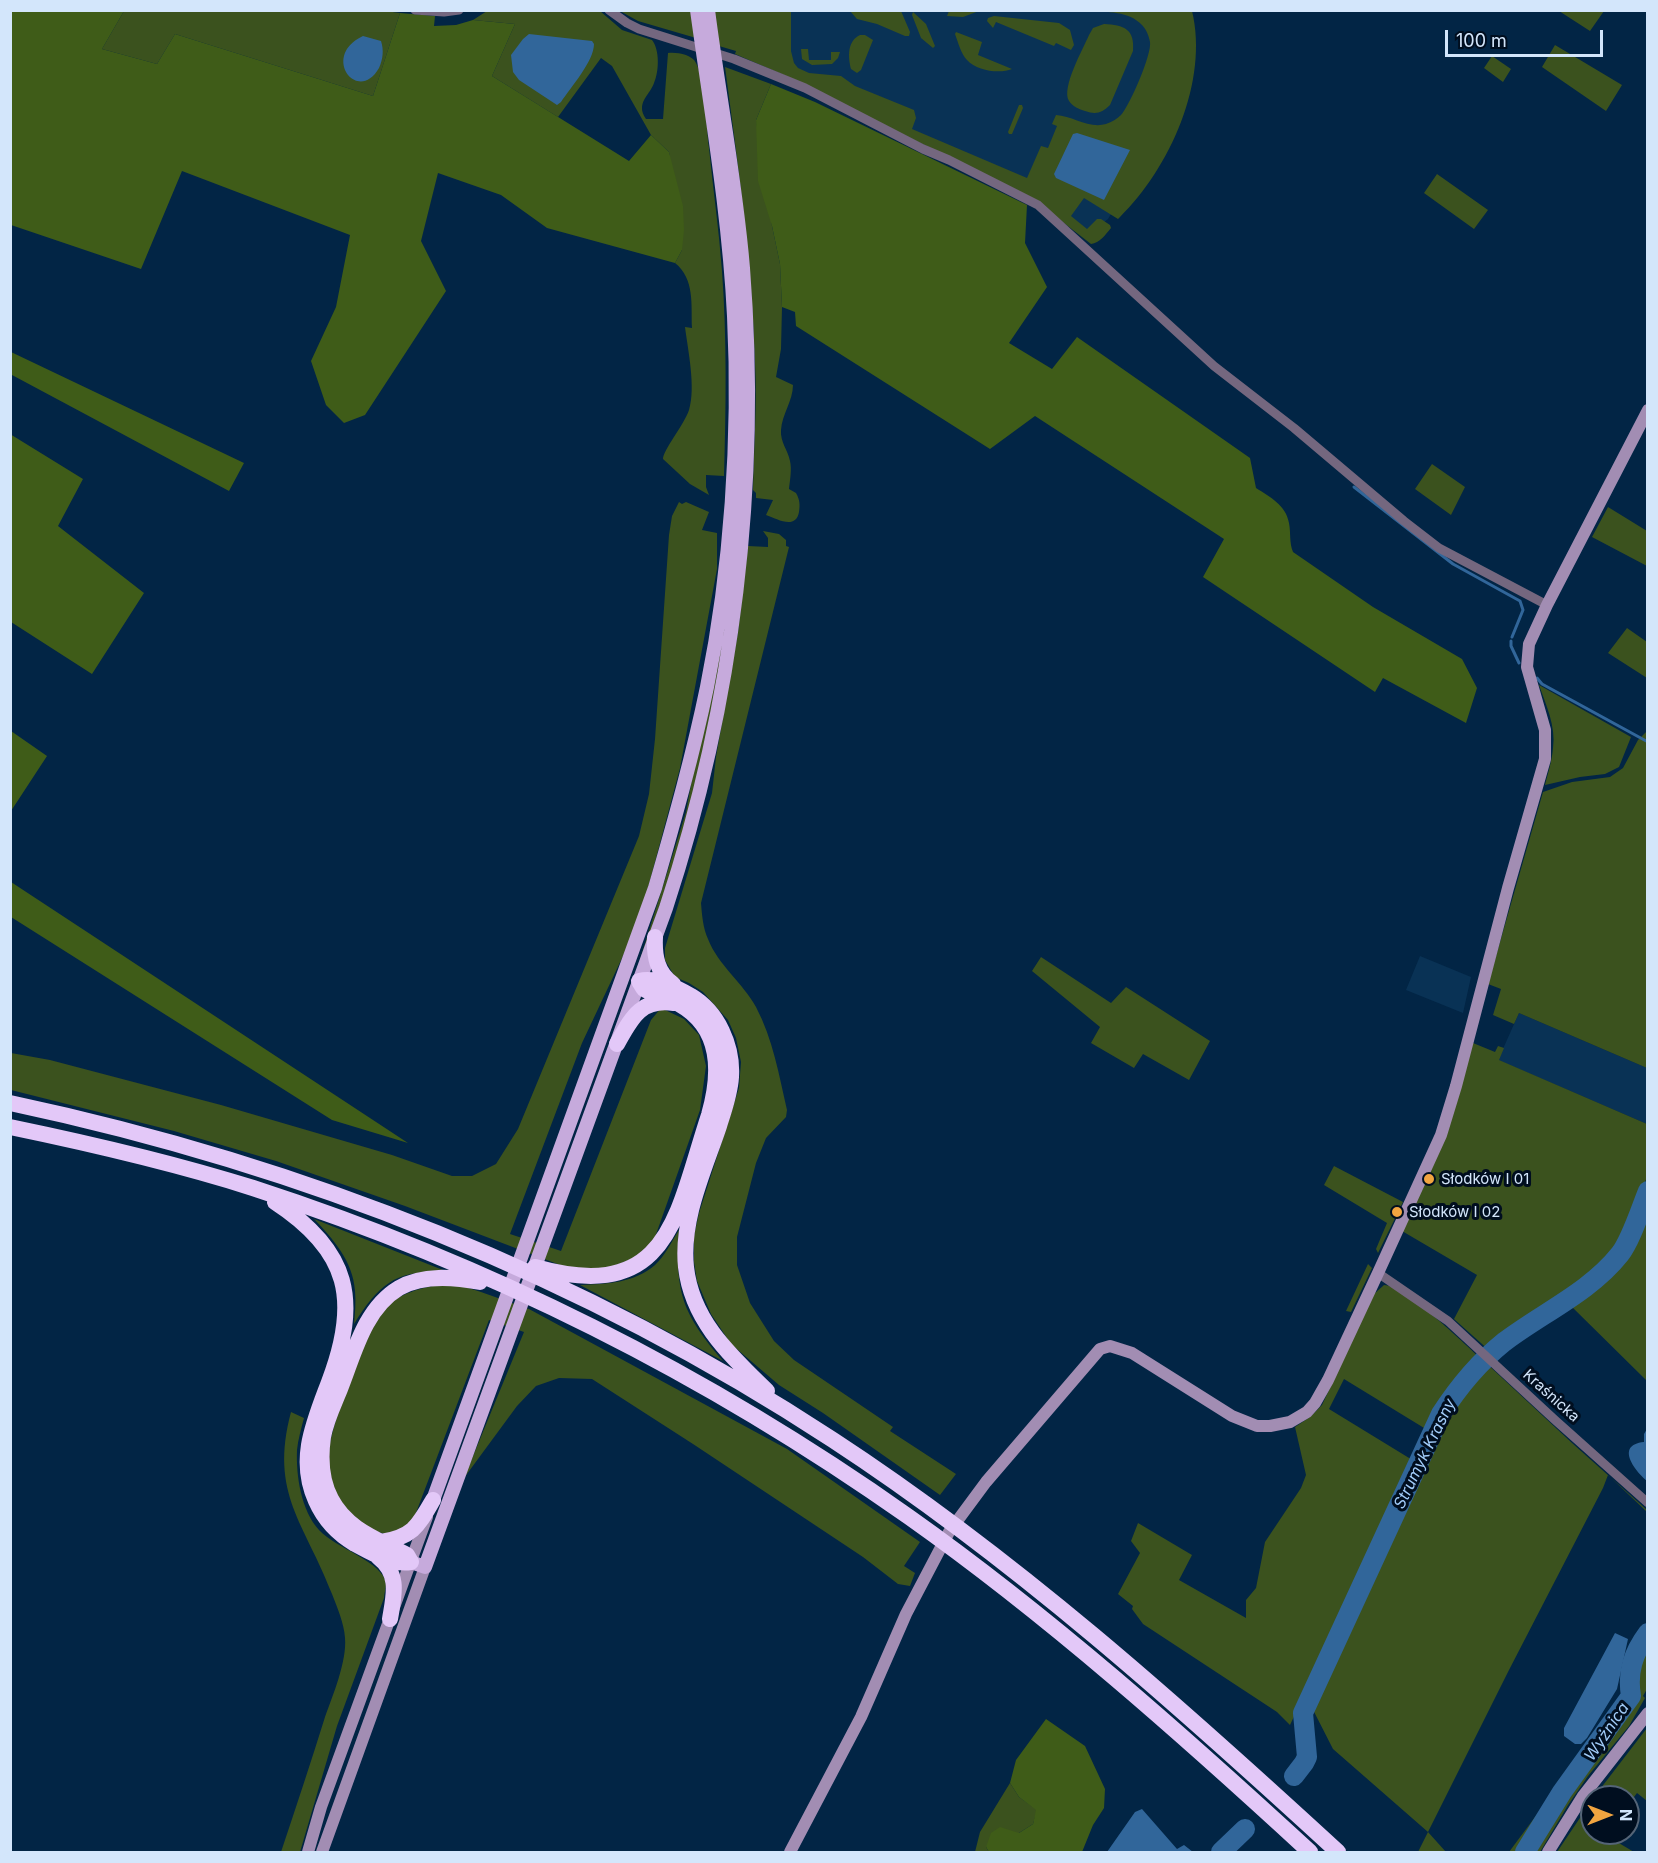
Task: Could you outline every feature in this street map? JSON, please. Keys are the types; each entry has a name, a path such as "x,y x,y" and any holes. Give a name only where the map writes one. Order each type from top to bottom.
{"highway":[{"path":"488,1254 555,1272 609,1274 631,1268 650,1257 670,1230 714,1099 717,1069 716,1056 707,1033 660,971 656,960 655,937"},
{"path":"631,979 644,989 679,997 693,997 712,1014 725,1038 731,1068 727,1102 690,1217 686,1266 691,1291 702,1316 720,1344 791,1414"},
{"path":"616,1044 635,1013 658,1002 679,997"},
{"path":"10,1103 149,1136 252,1166 403,1219 523,1270 654,1334 753,1390 833,1440 910,1493 1037,1588 1194,1723 1338,1852"},
{"path":"10,1126 140,1156 251,1188 394,1239 506,1286 584,1323 693,1380 795,1441 911,1519 1024,1605 1224,1774 1310,1852"},
{"path":"251,1188 289,1211 315,1233 338,1269 346,1299 345,1333 309,1438 308,1472 317,1504 335,1529 351,1541 407,1555 418,1564"},
{"path":"390,1619 395,1583 379,1549 337,1509 327,1489 321,1464 323,1434 362,1334 379,1305 399,1289 411,1283 435,1279 459,1278 506,1286"},
{"path":"379,1549 413,1531 433,1500"}],"main road":[{"path":"418,1564 513,1327 616,1044 631,979 692,753 711,663 727,543 734,442 734,319 727,222 710,66 706,39 697,10"},
{"path":"706,39 708,10"},
{"path":"433,1500 530,1236 631,979 655,937 690,831 716,718 732,633 745,509 748,392 744,277 729,155 710,66"}],"street":[{"path":"415,10 444,12 459,10"},
{"path":"609,10 639,29 734,59 805,88 922,149 949,160 1038,205 1214,366 1294,428 1404,521 1439,548 1547,605"},
{"path":"790,1852 861,1717 926,1573 950,1532 973,1498 1102,1347 1116,1347 1132,1353 1246,1423 1270,1426 1290,1422 1298,1419 1315,1403 1328,1380 1441,1135 1456,1086 1508,888 1544,765 1545,730 1529,678 1527,661 1529,644 1647,410"},
{"name":"Kraśnicka","path":"1378,1273 1448,1321 1647,1503"},
{"path":"322,1852 418,1564 433,1500"},
{"path":"308,1852 321,1808 390,1619 418,1564"},
{"path":"1548,1852 1587,1790 1647,1713"}],"shaded area":[{"path":"776,11 1144,11 1177,102 1108,219 1089,234 1035,197 777,68"},
{"path":"529,34 592,41 594,44 586,66 557,105 519,80 513,72 511,55"},
{"path":"363,36 381,41 383,51 379,68 371,78 362,81 353,79 347,73 344,55 350,45"},
{"path":"1077,133 1130,150 1104,200 1056,178 1054,174 1073,134"},
{"path":"1420,956 1471,977 1463,1013 1406,990"},
{"path":"1519,1013 1647,1068 1647,1124 1498,1060"},
{"path":"1647,1429 1647,1481 1633,1465 1629,1453 1630,1448 1635,1444 1644,1442"},
{"path":"1615,1633 1628,1639 1617,1689 1587,1738 1581,1744 1575,1744 1564,1736 1564,1728"},
{"path":"1142,1809 1177,1849 1184,1845 1193,1852 1107,1852 1135,1812"}],"green space":[{"path":"377,10 400,13 373,96 175,34 157,64 102,49 124,11"},
{"path":"949,10 979,11 963,17 947,16"},
{"path":"11,11 124,11 102,49 157,64 175,34 373,96 400,13 435,16 434,26 456,25 473,20 515,24 492,76 629,161 651,135 669,152 683,206 682,250 675,263 547,228 501,195 438,173 421,241 446,291 365,415 344,423 326,405 311,361 336,307 350,235 182,171 141,269 11,225"},
{"path":"487,11 600,11 622,30 652,40 655,44 658,67 656,78 642,108 646,119 663,119 668,53 679,53 696,63 702,81 705,104 721,256 725,322 724,476 706,475 709,495 690,484 663,459 689,410 692,391 685,327 692,328 691,293 686,277 675,263 682,250 669,152 651,135 612,66 601,58 558,117 492,76 515,24 473,20"},
{"path":"620,11 692,11 696,38 638,21"},
{"path":"713,11 791,11 791,51 798,68 809,73 841,76 855,86 914,110 916,118 912,129 1027,178 1041,146 1048,148 1057,126 1052,124 1056,115 1093,125 1112,121 1125,109 1144,68 1150,42 1142,25 1137,20 1124,15 1089,11 1192,11 1196,38 1195,66 1190,94 1181,122 1155,174 1138,197 1118,219 1084,198 1071,216 1087,229 1097,219 1110,225 1111,228 1102,238 1091,244 1033,199 784,75 735,54 736,51 719,46"},
{"path":"850,11 901,11 910,32 909,36 857,19"},
{"path":"1559,11 1604,11 1590,31"},
{"path":"913,12 926,24 935,46 933,48 921,38 912,15"},
{"path":"994,16 1059,23 1070,30 1074,45 1071,50 1056,43 1054,46 996,22 993,28 987,21 988,18"},
{"path":"1104,24 1127,30 1132,38 1133,51 1110,105 1101,111 1092,113 1078,109 1069,101 1068,87 1074,68 1093,28"},
{"path":"956,32 982,42 978,55 1012,69 989,70 971,64 961,51"},
{"path":"860,35 873,40 861,70 857,73 851,69 849,55 853,41"},
{"path":"1555,45 1622,85 1606,111 1542,67"},
{"path":"801,49 808,49 809,60 831,60 831,52 840,52 832,64 812,65 802,59"},
{"path":"1492,56 1511,69 1503,82 1484,68"},
{"path":"725,67 771,84 756,120 780,264 781,349 776,377 793,385 781,430 791,464 789,489 796,493 799,503 797,517 790,522 780,521 766,515 773,500 756,498 753,490 756,394 751,288"},
{"path":"771,84 815,102 1027,205 1025,243 1047,287 1009,343 1052,369 1077,337 1250,458 1256,488 1277,502 1285,511 1290,527 1293,552 1373,607 1462,659 1477,688 1466,723 1383,678 1375,692 1203,577 1224,539 1035,416 990,449 796,326 795,312 782,307 780,264 772,226 758,181 756,120"},
{"path":"1019,105 1023,108 1012,134 1009,134 1008,132"},
{"path":"1437,174 1488,210 1474,229 1424,193"},
{"path":"11,352 244,463 229,491 11,376"},
{"path":"10,434 83,479 58,526 144,593 92,674 11,622"},
{"path":"1432,464 1465,487 1451,515 1415,489"},
{"path":"679,502 682,504 686,502 709,512 702,530 717,533 717,569 680,768 639,922 582,1043 510,1234 561,1251 651,1020 661,1008 684,1019 699,1035 706,1066 700,1110 654,1240 635,1258 605,1269 568,1268 405,1206 276,1161 174,1131 11,1090 11,1053 50,1060 221,1105 392,1155 452,1176 472,1176 496,1164 518,1129 639,836 649,794 655,739 669,535 672,516"},
{"path":"1608,507 1647,531 1647,566 1592,537"},
{"path":"739,522 719,672 702,761 673,865 638,966 686,812"},
{"path":"763,531 779,534 786,540 786,546 789,547 701,903 705,930 712,948 751,998 762,1019 775,1057 787,1110 786,1117 766,1138 756,1163 737,1237 737,1265 750,1303 774,1341 794,1360 893,1427 890,1431 956,1474 940,1495 779,1385 731,1344 711,1314 697,1281 694,1236 699,1213 739,1088 741,1062 736,1038 728,1020 703,992 675,977 665,960 665,948 712,793 738,632 748,546 768,547 768,538"},
{"path":"1627,628 1647,642 1647,678 1608,653"},
{"path":"1539,685 1631,737 1619,767 1605,774 1545,785 1554,740 1550,716"},
{"path":"11,731 47,756 11,811"},
{"path":"1647,731 1647,1068 1519,1013 1514,1024 1493,1015 1501,989 1488,984 1543,792 1572,782 1610,777 1623,768 1638,740"},
{"path":"11,882 408,1143 332,1120 11,917"},
{"path":"1041,957 1111,1003 1126,987 1210,1041 1189,1080 1143,1054 1134,1068 1091,1043 1100,1027 1032,971"},
{"path":"1473,1043 1495,1052 1498,1046 1504,1048 1499,1060 1647,1124 1647,1177 1618,1250 1602,1266 1561,1296 1564,1299 1491,1352 1454,1319 1477,1275 1402,1231"},
{"path":"1334,1166 1403,1202 1378,1253 1376,1249 1387,1223 1324,1185"},
{"path":"1647,1203 1647,1381 1570,1305 1623,1260"},
{"path":"314,1219 448,1272 416,1273 392,1281 373,1297 354,1324 355,1295 350,1270 341,1251"},
{"path":"679,1230 678,1270 684,1301 698,1329 723,1361 580,1285 620,1281 647,1271 662,1257"},
{"path":"1368,1264 1372,1268 1351,1312 1346,1311"},
{"path":"446,1284 459,1285 529,1309 787,1449 920,1542 904,1566 915,1573 910,1586 898,1584 863,1557 592,1379 559,1378 536,1386 517,1406 464,1478 524,1332 489,1320 414,1518 404,1531 395,1534 380,1532 364,1525 342,1505 335,1493 329,1472 330,1446 340,1406 366,1341 374,1324 387,1306 394,1300 419,1289"},
{"path":"1384,1285 1406,1295 1481,1359 1457,1384 1429,1431 1344,1379 1329,1409 1414,1461 1290,1725 1277,1712 1143,1624 1132,1609 1133,1606 1118,1594 1140,1553 1131,1541 1138,1523 1192,1555 1179,1580 1246,1618 1246,1600 1256,1588 1265,1542 1301,1488 1306,1475 1295,1427 1322,1405 1374,1294"},
{"path":"1485,1362 1608,1475 1428,1832 1333,1749 1309,1702 1443,1415 1460,1387"},
{"path":"291,1412 304,1418 297,1446 297,1471 308,1513 326,1537 377,1569 386,1584 384,1598 337,1726 300,1852 281,1852 339,1678 345,1647 342,1621 322,1569 301,1527 287,1487 284,1465 285,1440"},
{"path":"1611,1478 1647,1510 1647,1512"},
{"path":"1647,1635 1647,1689 1643,1696 1645,1698 1629,1726 1580,1785 1540,1852 1526,1852 1563,1793 1632,1696 1631,1679 1639,1649"},
{"path":"1626,1674 1628,1695 1521,1852 1509,1852 1622,1700"},
{"path":"1046,1719 1085,1746 1105,1789 1104,1808 1093,1825 1082,1852 989,1852 986,1847 991,1833 1000,1827 1019,1833 1033,1824 1036,1810 1019,1797 1010,1783 1016,1760"},
{"path":"1647,1728 1647,1801 1640,1795 1640,1785 1603,1785"},
{"path":"1010,1783 1019,1797 1037,1810 1033,1824 1019,1833 986,1847 989,1852 975,1852 980,1832"},
{"path":"1580,1818 1580,1845 1622,1845 1634,1852 1557,1852"},
{"path":"1428,1832 1446,1852 1418,1852"}],"waterway":[{"path":"1354,487 1453,564 1520,601 1523,610 1512,637"},
{"path":"1511,641 1519,663"},
{"path":"1537,678 1542,684 1648,742"},
{"name":"Strumyk Krasny","path":"1294,1776 1307,1757 1303,1713 1441,1414 1470,1375 1504,1342 1580,1291 1608,1268 1628,1241 1648,1191"},
{"name":"Wyżnica","path":"1525,1852 1562,1792 1631,1696 1632,1663 1648,1633"},
{"name":"Strumyk Krasny","path":"1221,1852 1245,1829"}],"place":[{"name":"Słodków I 01","path":"1429,1179"},
{"name":"Słodków I 02","path":"1397,1212"}]}
